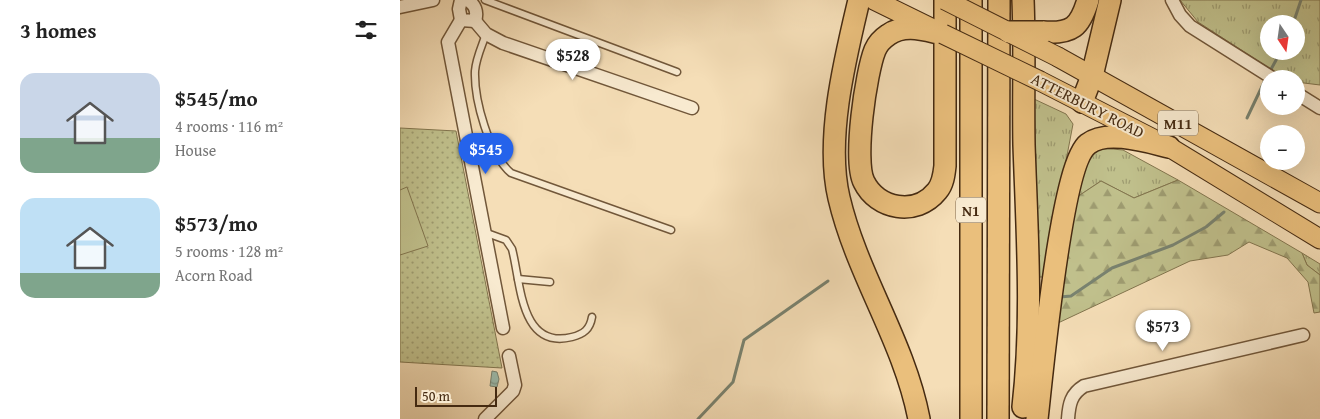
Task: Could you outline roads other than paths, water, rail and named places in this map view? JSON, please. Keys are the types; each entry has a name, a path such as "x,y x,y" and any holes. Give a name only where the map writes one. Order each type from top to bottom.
{"highway":[{"path":"859,0 838,108 834,142 839,198 851,236 906,365 919,419"},
{"path":"943,34 909,23 888,35 876,48 871,65 859,156 862,179 875,198 894,207 904,207 928,199 937,192 942,182 945,166 945,0"},
{"name":"N1","path":"971,0 971,419"},
{"name":"N1","path":"998,419 999,0"},
{"path":"1023,0 1029,293 1028,415"},
{"path":"1010,32 1059,31 1074,28 1083,18 1088,0"},
{"path":"1082,102 1092,76 1110,0"},
{"path":"999,92 1009,138 1016,201 1028,415"},
{"path":"1028,415 1068,198 1081,151 1090,142 1108,138 1138,139 1169,147"},
{"path":"957,419 971,200"}],"main road":[{"path":"874,0 909,23"},
{"name":"ATTERBURY ROAD","path":"945,0 1058,57 1320,203"},
{"name":"ATTERBURY ROAD","path":"943,34 1169,147 1320,239"}],"street":[{"path":"400,7 433,0"},
{"path":"460,0 461,20 448,42 472,197 483,231 503,328"},
{"path":"467,0 474,5 475,22"},
{"path":"1172,0 1180,15 1190,26 1260,70"},
{"path":"461,20 475,22 486,34 504,43 692,108"},
{"path":"1305,99 1320,108"},
{"path":"1068,419 1069,402 1072,396 1084,386 1303,334"},
{"path":"485,419 514,391 515,385 509,356"}],"lane":[{"path":"484,0 677,72"},
{"path":"486,34 477,58 475,78 483,122 502,165 511,173 671,230"},
{"path":"483,231 509,244 526,313 542,335 557,339 582,334 590,325 592,317"},
{"path":"518,279 550,282"}],"water":[{"path":"492,371 497,372 499,379 497,387 490,386"}],"waterway":[{"path":"1296,15 1301,0"},
{"path":"1271,70 1276,60"},
{"path":"1247,118 1260,91"},
{"path":"1060,297 1071,296 1112,268 1173,245 1206,227 1224,212"},
{"path":"698,419 733,382 744,340 828,281"}]}
